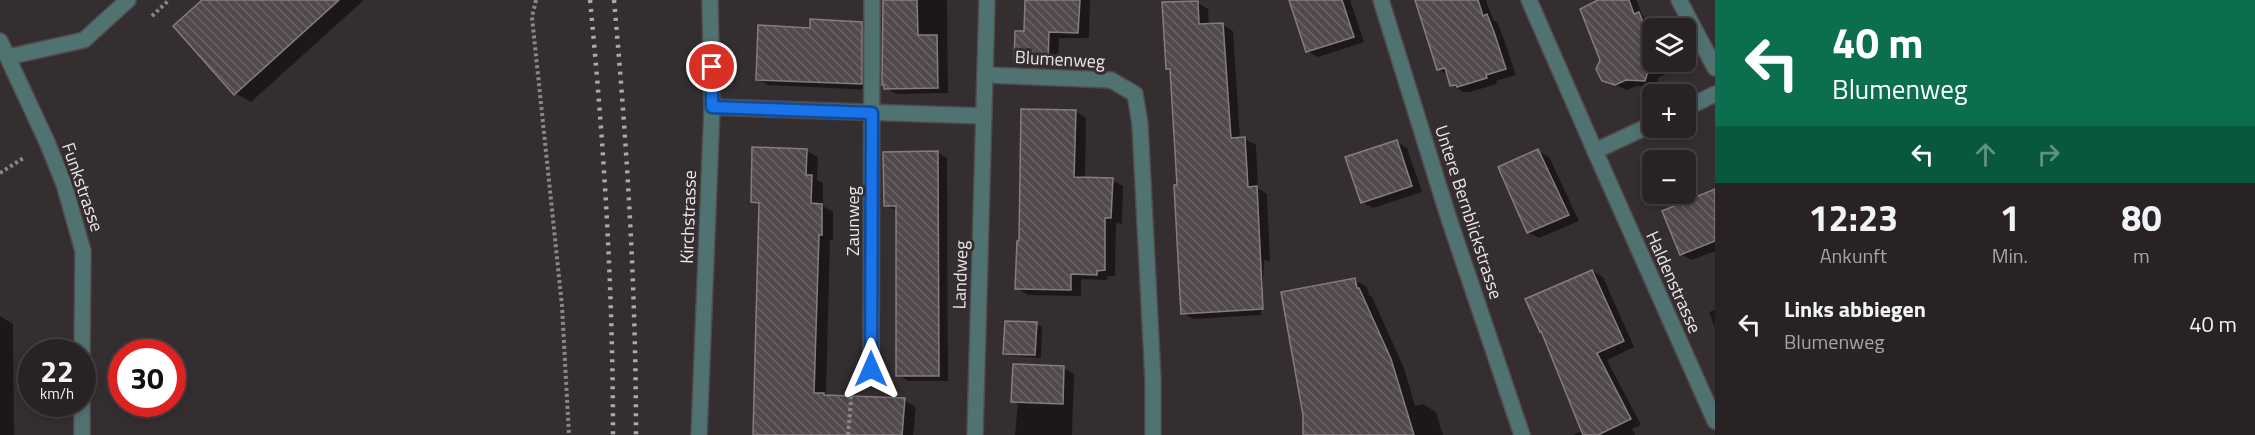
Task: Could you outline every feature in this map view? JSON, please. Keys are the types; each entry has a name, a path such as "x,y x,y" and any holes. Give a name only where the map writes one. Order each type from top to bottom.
{"street":[{"path":"8,57 84,40 128,0"},
{"name":"Kirchstrasse","path":"699,435 712,107 710,0"},
{"name":"Zaunweg","path":"871,369 872,0"},
{"path":"712,107 984,116 987,0"},
{"name":"Untere Bernblickstrasse","path":"1381,0 1449,219 1522,435"},
{"path":"1529,0 1595,151 1642,129"},
{"path":"1679,0 1715,68"},
{"name":"Funkstrasse","path":"0,41 64,184 83,251 82,339"},
{"name":"Blumenweg","path":"986,75 1111,80 1135,94 1140,124 1153,380 1153,435"},
{"path":"1696,103 1715,94"},
{"name":"Landweg","path":"975,435 984,116"},
{"name":"Haldenstrasse","path":"1595,151 1715,422"},
{"path":"82,417 82,435"}],"path":[{"path":"152,16 170,0"},
{"path":"536,0 532,18 562,306 569,435"},
{"path":"848,435 852,386 871,369"}],"building":[{"path":"202,0 339,0 234,95 173,26"},
{"path":"883,0 917,0 918,35 937,35 938,88 884,89 882,85"},
{"path":"1025,0 1080,0 1078,33 1049,32 1048,62 1014,61 1015,31 1024,31"},
{"path":"1289,0 1342,0 1354,37 1306,52"},
{"path":"1415,0 1478,0 1483,16 1487,14 1506,69 1486,75 1487,78 1457,87 1456,85 1450,86 1445,68 1437,70"},
{"path":"1598,0 1629,0 1634,14 1639,12 1642,20 1642,72 1648,72 1645,81 1626,80 1615,85 1602,81 1596,69 1600,60 1580,9"},
{"path":"1198,1 1199,24 1223,23 1231,138 1245,137 1248,187 1257,186 1263,309 1181,314 1170,69 1166,69 1162,2"},
{"path":"810,19 862,22 862,84 756,80 758,25 810,28"},
{"path":"1021,109 1076,110 1074,177 1113,178 1111,218 1105,218 1105,270 1097,271 1097,275 1071,274 1071,290 1015,289 1017,241 1019,241"},
{"path":"1397,140 1412,186 1361,203 1345,157"},
{"path":"752,147 807,149 806,175 812,175 811,203 822,204 814,393 905,398 902,435 753,435 759,203 751,202"},
{"path":"1538,149 1569,215 1527,233 1498,167"},
{"path":"938,151 939,376 896,376 896,206 884,206 883,152"},
{"path":"1715,189 1715,241 1680,255 1662,211 1679,204 1696,204 1696,197"},
{"path":"1592,270 1624,341 1597,353 1631,419 1598,435 1583,435 1541,331 1525,299"},
{"path":"1355,278 1357,288 1359,288 1391,359 1414,435 1303,435 1303,415 1281,292"},
{"path":"1005,321 1037,322 1035,355 1003,354"},
{"path":"1013,364 1064,366 1063,404 1011,402"}],"railway":[{"path":"590,0 607,217 613,435"},
{"path":"614,0 630,217 636,435"}],"route":[{"path":"712,67 712,107 735,106 872,113 871,369"}]}
